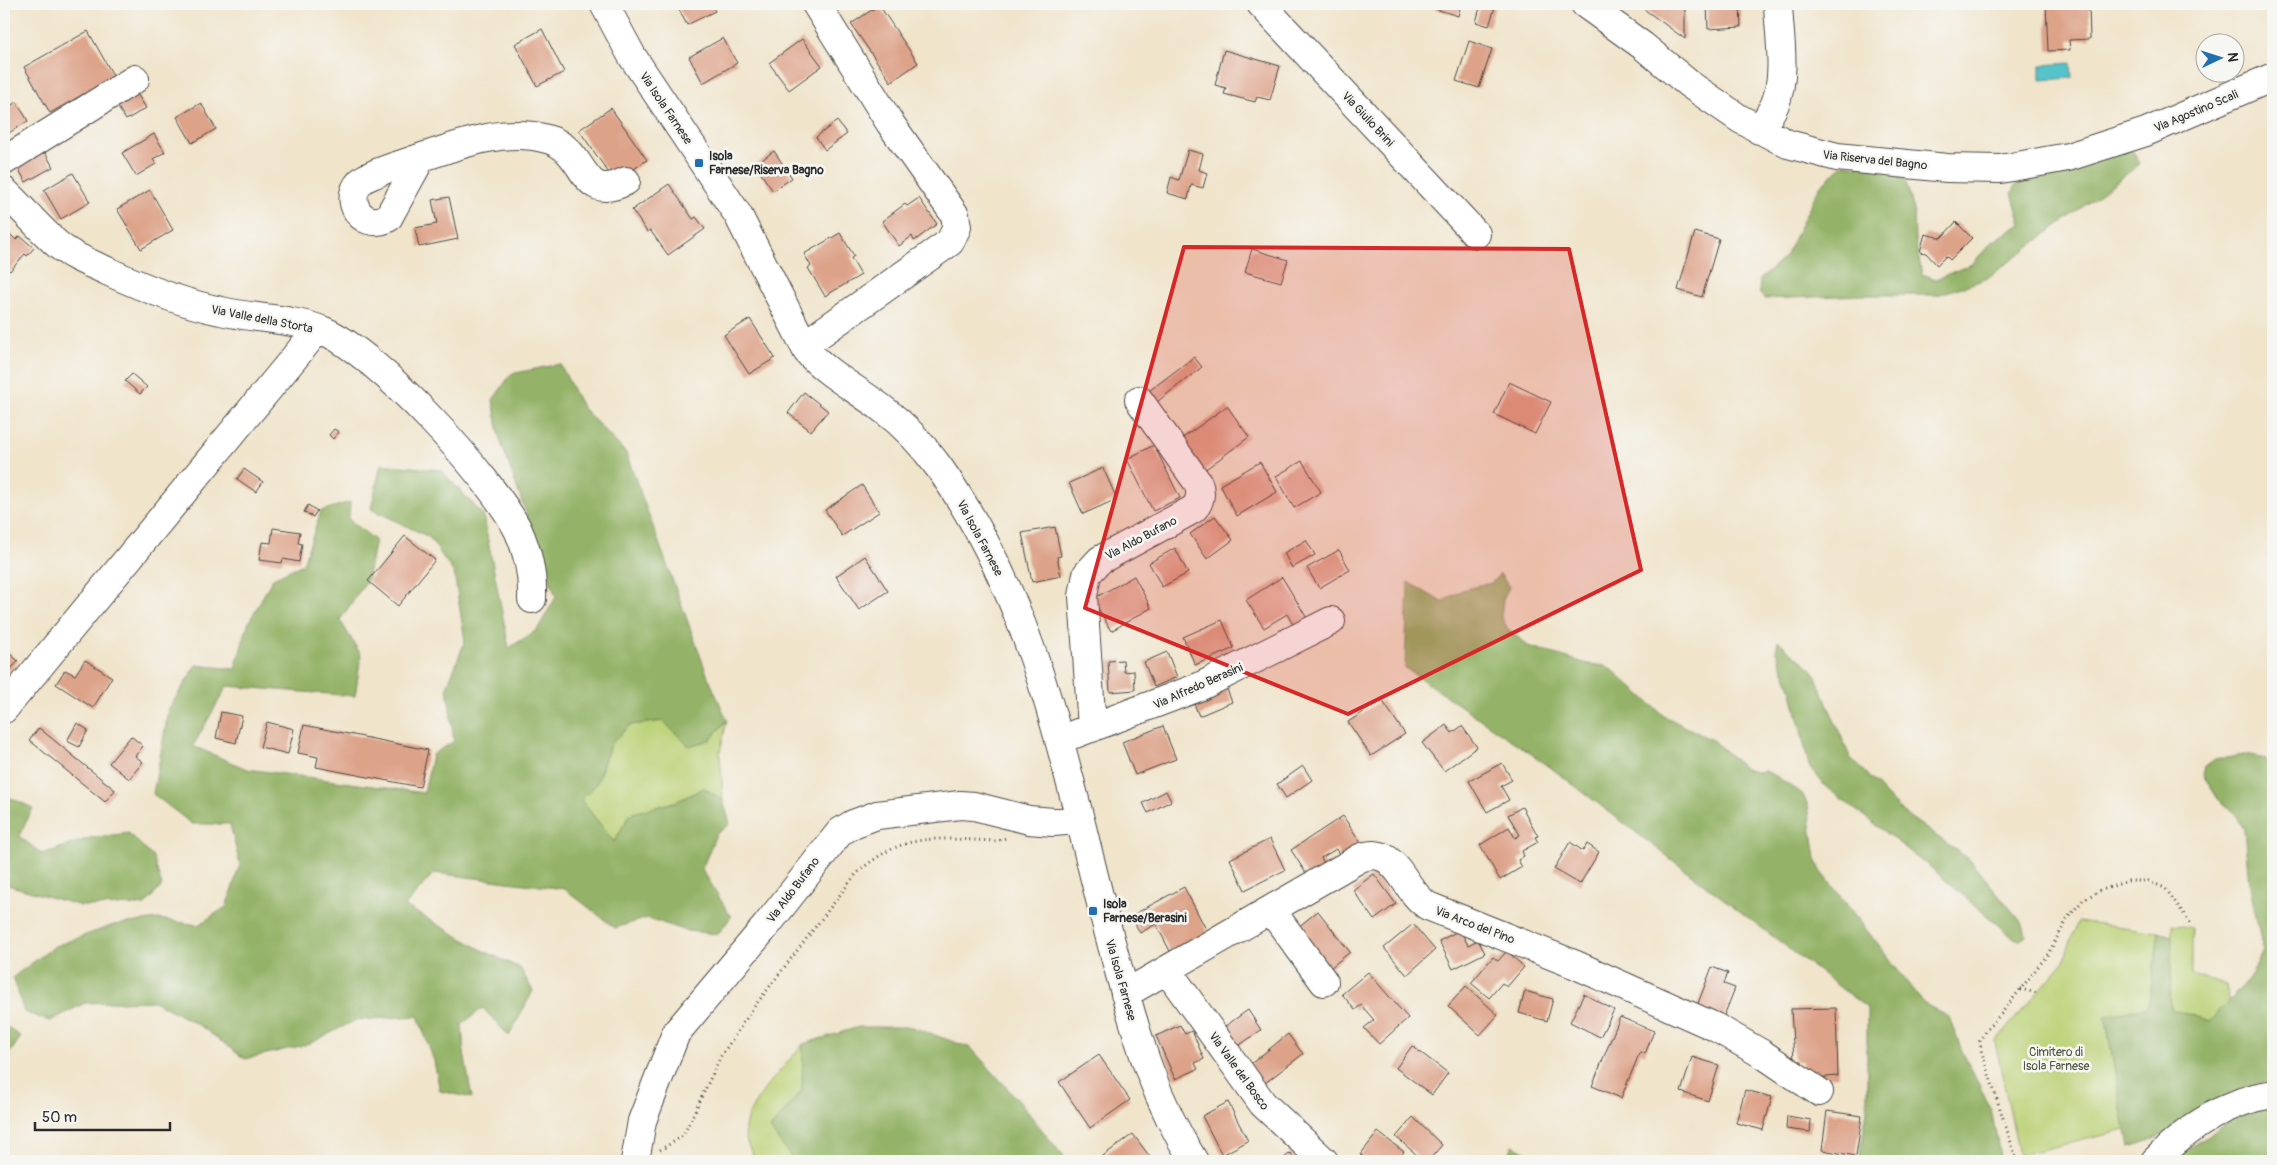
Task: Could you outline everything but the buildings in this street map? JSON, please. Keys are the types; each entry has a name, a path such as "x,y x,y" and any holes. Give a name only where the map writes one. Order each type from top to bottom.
{"street":[{"name":"Via Isola Farnese","path":"604,4 632,56 738,215 804,345 818,362 900,424 925,449 950,484 982,538 1008,592 1041,678 1060,740 1125,994 1146,1066 1159,1098 1194,1161"},
{"path":"804,345 950,242 958,227 955,216 890,123 816,4"},
{"name":"Via Giulio Brini","path":"1261,4 1476,234"},
{"name":"Via Riserva del Bagno","path":"1585,4 1643,46 1689,84 1759,130 1800,149 1837,157 1947,168 2000,169 2068,157 2146,132"},
{"path":"1759,130 1771,112 1779,91 1781,76 1778,4"},
{"name":"Via Agostino Scali","path":"2146,132 2273,77"},
{"path":"4,161 135,79"},
{"path":"421,158 451,146 479,140 509,136 539,137 565,146 593,184 598,187 610,188 626,181"},
{"name":"Via Valle della Storta","path":"4,191 58,244 75,257 159,294 203,308 318,329 348,345 384,374 450,441 498,498 518,530 527,553 531,571 532,599"},
{"path":"4,710 318,329"},
{"name":"Via Aldo Bufano","path":"1092,728 1083,596 1087,574 1100,560 1192,510 1198,502 1200,492 1198,483 1138,400"},
{"name":"Via Alfredo Berasini","path":"1060,740 1199,687 1331,621"},
{"name":"Via Aldo Bufano","path":"635,1158 642,1121 676,1033 766,926 840,832 853,824 877,815 960,805 974,806 1029,820 1053,822 1080,820"},
{"name":"Via Arco del Pino","path":"1125,994 1360,858 1382,855 1390,860 1410,890 1428,906 1559,958 1715,1028 1759,1051 1819,1092"},
{"path":"1271,910 1324,982"},
{"name":"Via Valle del Bosco","path":"1167,970 1263,1104 1324,1161"},
{"path":"2155,1161 2182,1134 2217,1113 2250,1098 2273,1094"}],"path":[{"path":"635,1158 655,1153 672,1145 683,1136 721,1056 754,1007 856,874 874,858 892,848 920,839 996,841 1015,836 1029,820"},
{"path":"2018,1161 1990,1083 1980,1041 1984,1031 2048,954 2070,916 2083,900 2099,891 2128,881 2148,881 2165,888 2192,925"},
{"path":"2020,990 2036,994"}],"highlighted area":[{"path":"1184,247 1569,249 1641,570 1348,714 1085,608"}],"green space":[{"path":"2130,146 2140,164 1986,279 1937,295 1863,295 1765,299 1759,292 1760,279 1785,257 1820,186 1844,164 1903,172 1914,210 1915,240 1922,274 1936,279 1972,264 1992,242 2021,224 2012,193 2022,174"},
{"path":"560,364 582,407 626,453 708,677 727,720 710,740 689,746 663,721 630,725 610,745 596,785 581,800 614,842 630,814 678,801 704,788 723,800 730,824 716,834 702,869 731,917 718,934 687,931 647,918 615,928 565,889 434,873 405,906 484,951 520,968 533,991 509,1036 483,1008 462,1024 464,1053 472,1098 440,1091 434,1061 418,1016 356,1020 309,1044 245,1059 202,1027 154,1001 85,1003 50,1021 24,1012 13,977 55,946 114,925 158,919 198,925 226,907 240,865 230,824 192,824 153,794 169,709 196,665 235,669 248,624 273,578 303,564 321,511 350,502 349,520 375,540 367,580 340,620 361,655 355,696 227,686 193,746 247,769 424,793 432,755 454,741 447,687 465,641 454,573 429,537 371,509 381,464 441,470 483,515 509,648 537,630 556,597 500,440 493,400 511,374"},
{"path":"1500,574 1509,587 1503,600 1501,616 1507,628 1528,646 1588,664 1605,666 1615,672 1664,716 1714,741 1745,769 1756,772 1765,771 1776,776 1803,795 1808,805 1816,859 1821,871 1923,1003 1949,1017 1962,1051 1991,1109 2001,1161 1859,1161 1867,1110 1867,1008 1546,764 1405,668 1408,582 1442,602 1462,590 1491,583"},
{"path":"1778,641 1813,670 1850,757 1901,811 1969,859 2023,924 2026,935 2019,940 2012,937 1930,867 1826,787 1809,766 1791,688 1776,651"},
{"path":"727,720 720,752 723,800 704,788 678,801 630,814 614,842 581,800 596,785 610,745 630,725 663,721 710,740"},
{"path":"2244,755 2266,759 2270,771 2269,807 2273,837 2273,1079 2218,1099 2157,1138 2129,1147 2105,1016 2148,1007 2159,932 2172,936 2170,1009 2210,1021 2249,979 2263,951 2249,883 2244,829 2236,816 2218,799 2203,775 2205,766 2215,760"},
{"path":"4,795 33,808 19,836 42,854 90,838 129,833 153,857 162,886 145,905 81,906 4,884"},
{"name":"Cimitero di Isola Farnese","path":"2078,921 2159,932 2148,1008 2105,1016 2126,1130 2019,1155 1995,1042 2063,963"},
{"path":"2172,924 2192,928 2192,975 2227,984 2228,1002 2210,1021 2170,1009"},
{"path":"4,1025 21,1037 4,1061"},
{"path":"859,1027 912,1027 971,1048 1019,1101 1067,1161 794,1161 770,1129 802,1090 803,1044"},
{"path":"803,1044 802,1090 770,1129 794,1161 757,1161 748,1146 746,1138 747,1119 760,1096"},
{"path":"2273,1105 2273,1161 2170,1161 2236,1116"},
{"path":"1513,1145 1543,1161 1506,1161"}],"water":[{"path":"2071,63 2072,78 2041,80 2041,65"}],"place":[{"name":"Isola Farnese/Riserva Bagno","path":"699,163"},
{"name":"Isola Farnese/Berasini","path":"1093,911"}]}
